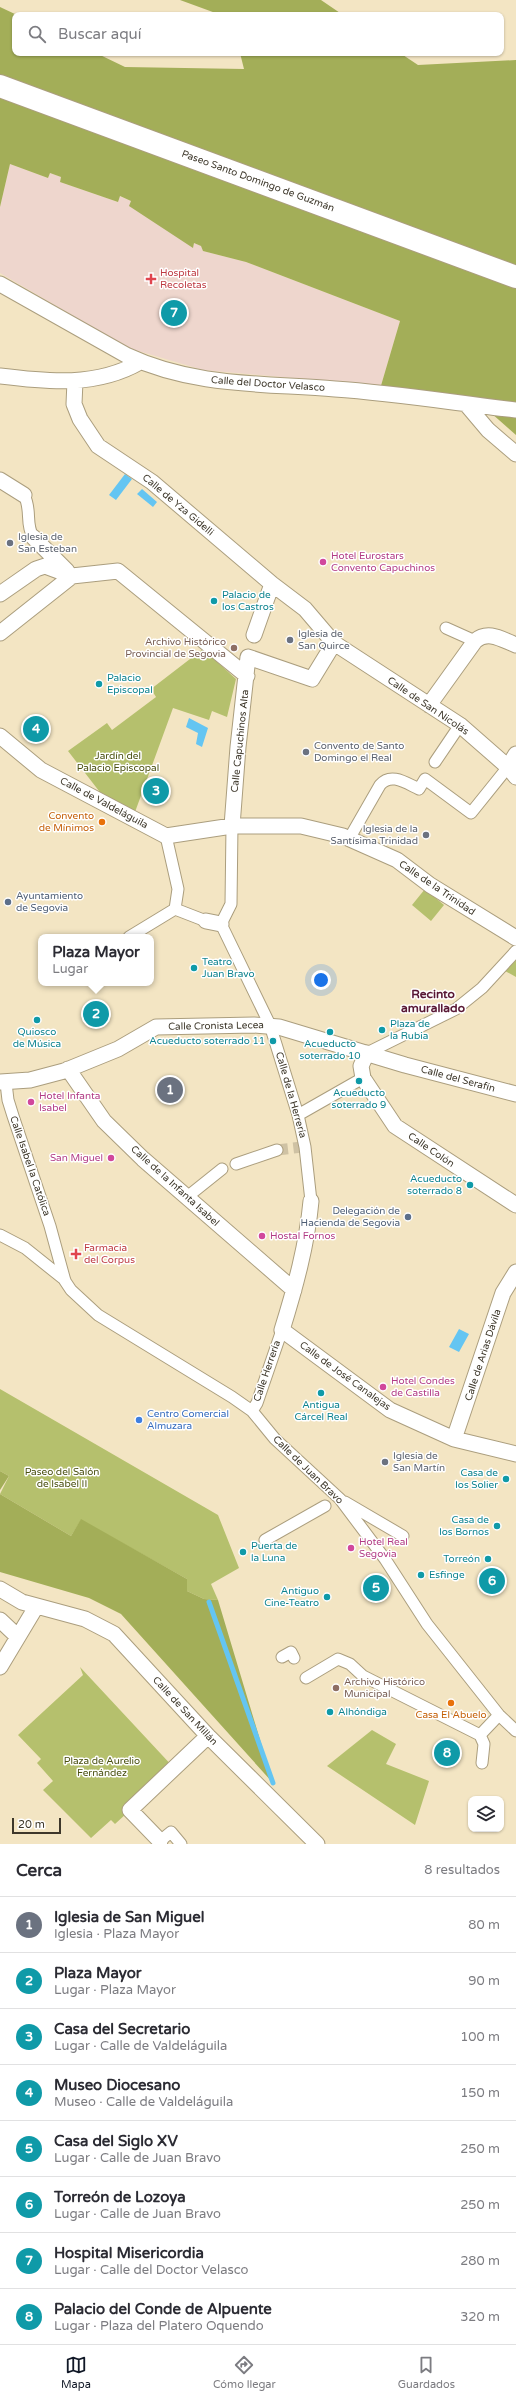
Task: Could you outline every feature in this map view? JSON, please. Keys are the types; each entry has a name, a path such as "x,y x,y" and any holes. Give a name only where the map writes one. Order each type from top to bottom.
{"main road":[{"name":"Paseo Santo Domingo de Guzmán","path":"0,86 516,276"}],"street":[{"name":"Calle del Doctor Velasco","path":"0,284 97,340 140,362 198,379 227,383 335,389 516,410"},
{"path":"0,376 75,381 105,377 140,362"},
{"name":"Calle de Yza Gidelli","path":"75,381 74,404 80,419 98,446 152,482 272,584 313,616 334,643"},
{"path":"466,404 488,430 516,454"},
{"path":"0,480 24,495 29,506 29,526 33,537 72,576"},
{"path":"0,594 39,568 51,567 72,576 118,571 247,676"},
{"path":"0,633 72,576"},
{"path":"254,635 272,584"},
{"path":"446,628 475,641"},
{"path":"429,705 475,641 481,636 491,635 516,644"},
{"name":"Calle Capuchinos Alta","path":"232,826 238,747 248,656 312,679 334,643"},
{"name":"Calle de San Nicolás","path":"334,643 460,725 512,772"},
{"path":"435,762 460,725"},
{"name":"Calle de Valdeláguila","path":"0,736 41,770 166,836"},
{"path":"349,839 382,782 396,779 419,789 425,779 471,813 512,772 516,754"},
{"path":"134,934 175,909 214,922 231,904 232,826"},
{"name":"Calle de la Trinidad","path":"166,836 232,826 301,826 349,839 397,860 430,885 516,938"},
{"path":"166,836 178,889 175,909"},
{"name":"Calle de la Herrería","path":"214,922 270,1025 298,1114 304,1147 311,1201 308,1230 294,1290 282,1330"},
{"path":"298,1114 363,1078 362,1066 367,1053 456,1009 482,988 516,951"},
{"name":"Calle Cronista Lecea","path":"68,1069 118,1049 156,1027 270,1025 367,1053"},
{"name":"Calle del Serafín","path":"367,1053 516,1094"},
{"path":"3,1082 30,1080 68,1069"},
{"name":"Calle de la Infanta Isabel","path":"68,1069 104,1121 143,1159 294,1290"},
{"name":"Calle Colón","path":"363,1078 395,1126 516,1205"},
{"name":"Calle Isabel la Católica","path":"3,1082 50,1226 65,1281"},
{"path":"236,1164 277,1150"},
{"path":"187,1197 222,1168"},
{"path":"0,1235 25,1248 65,1281"},
{"name":"Calle de Arias Dávila","path":"454,1439 503,1294 516,1272"},
{"name":"Calle de Juan Bravo","path":"65,1281 79,1298 98,1315 232,1397 252,1411 275,1439 385,1559 427,1624 499,1715 516,1731"},
{"name":"Calle de José Canalejas","path":"282,1330 390,1410 454,1439 510,1452"},
{"name":"Calle Herrería","path":"252,1411 257,1403 282,1330"},
{"path":"265,1540 334,1502 403,1536"},
{"name":"Calle de San Millán","path":"0,1589 36,1607 85,1619 114,1634 208,1736 317,1844"},
{"path":"0,1667 36,1607"},
{"path":"0,1620 18,1637"},
{"path":"282,1657 291,1652 294,1658"},
{"path":"306,1678 338,1659 350,1664 363,1676 433,1713 480,1735 484,1744 482,1763"},
{"path":"480,1735 499,1715"},
{"path":"181,1844 171,1832 160,1841 130,1810 208,1736"}],"shaded area":[{"name":"Hospital Recoletas","path":"10,164 48,178 50,173 61,177 60,182 118,202 119,196 131,201 193,248 194,243 201,246 203,251 246,262 400,321 380,389 338,382 203,370 128,348 0,273 0,207"}],"green space":[{"path":"180,0 321,0 339,12 213,12"},
{"path":"0,7 12,13 12,56 102,56 125,67 244,69 241,56 404,56 418,65 516,60 516,435 482,405 380,389 400,321 246,262 203,251 201,246 194,243 193,248 129,206 131,201 120,196 118,202 60,182 61,177 50,173 48,178 10,164 0,207"},
{"name":"Jardín del Palacio Episcopal","path":"203,649 236,679 227,717 212,711 209,720 173,708 135,812 97,793 99,791 68,751 107,723 112,730 156,697 151,689"},
{"path":"425,889 444,905 431,921 412,905"},
{"path":"516,945 516,977 498,967"},
{"name":"Paseo del Salón de Isabel II","path":"0,1389 218,1515 239,1568 211,1584 218,1600 204,1599 187,1591 187,1579 81,1520 71,1536 0,1494 9,1476 0,1471"},
{"path":"0,1471 9,1476 0,1490"},
{"path":"0,1494 71,1536 81,1519 187,1579 187,1591 204,1599 218,1600 273,1783 121,1614 89,1598 0,1572"},
{"name":"Plaza de Aurelio Fernández","path":"80,1667 175,1769 115,1824 111,1820 91,1838 43,1790 53,1781 37,1763 41,1759 18,1735 83,1675"},
{"path":"372,1730 396,1744 386,1764 429,1781 415,1825 327,1766"}],"water":[{"path":"125,474 132,479 116,500 109,495"},
{"path":"142,489 157,502 153,507 137,494"},
{"path":"189,718 208,728 202,747 196,744 198,733 186,727"},
{"path":"459,1329 469,1334 459,1352 449,1347"}],"waterway":[{"path":"209,1602 273,1783"}],"tunnel":[{"path":"277,1150 302,1147"}],"place":[{"name":"Hospital Recoletas","path":"151,279"},
{"name":"Hospital Misericordia","path":"174,313"},
{"name":"Iglesia de San Esteban","path":"10,543"},
{"name":"Hotel Eurostars Convento Capuchinos","path":"323,562"},
{"name":"Palacio de los Castros","path":"214,601"},
{"name":"Iglesia de San Quirce","path":"290,640"},
{"name":"Archivo Histórico Provincial de Segovia","path":"234,648"},
{"name":"Palacio Episcopal","path":"99,684"},
{"name":"Museo Diocesano","path":"36,729"},
{"name":"Convento de Santo Domingo el Real","path":"306,752"},
{"name":"Casa del Secretario","path":"156,791"},
{"name":"Convento de Mínimos","path":"102,822"},
{"name":"Iglesia de la Santísima Trinidad","path":"426,835"},
{"name":"Ayuntamiento de Segovia","path":"8,902"},
{"name":"Teatro Juan Bravo","path":"194,968"},
{"name":"Plaza Mayor","path":"96,1014"},
{"name":"Quiosco de Música","path":"37,1020"},
{"name":"Plaza de la Rubia","path":"382,1030"},
{"name":"Acueducto soterrado 10","path":"330,1032"},
{"name":"Acueducto soterrado 11","path":"273,1041"},
{"name":"Acueducto soterrado 9","path":"359,1081"},
{"name":"Iglesia de San Miguel","path":"170,1090"},
{"name":"Hotel Infanta Isabel","path":"31,1102"},
{"name":"San Miguel","path":"111,1158"},
{"name":"Acueducto soterrado 8","path":"470,1185"},
{"name":"Delegación de Hacienda de Segovia","path":"408,1217"},
{"name":"Hostal Fornos","path":"262,1236"},
{"name":"Farmacia del Corpus","path":"76,1254"},
{"name":"Hotel Condes de Castilla","path":"383,1387"},
{"name":"Antigua Cárcel Real","path":"321,1393"},
{"name":"Centro Comercial Almuzara","path":"139,1420"},
{"name":"Iglesia de San Martín","path":"385,1462"},
{"name":"Casa de los Solier","path":"506,1479"},
{"name":"Casa de los Bornos","path":"497,1526"},
{"name":"Hotel Real Segovia","path":"351,1548"},
{"name":"Puerta de la Luna","path":"243,1552"},
{"name":"Torreón","path":"488,1559"},
{"name":"Esfinge","path":"421,1575"},
{"name":"Torreón de Lozoya","path":"492,1581"},
{"name":"Casa del Siglo XV","path":"376,1588"},
{"name":"Antiguo Cine-Teatro","path":"327,1597"},
{"name":"Archivo Histórico Municipal","path":"336,1688"},
{"name":"Casa El Abuelo","path":"451,1703"},
{"name":"Alhóndiga","path":"330,1712"},
{"name":"Palacio del Conde de Alpuente","path":"447,1753"}],"district":[{"name":"Recinto amurallado","path":"433,1001"}]}
